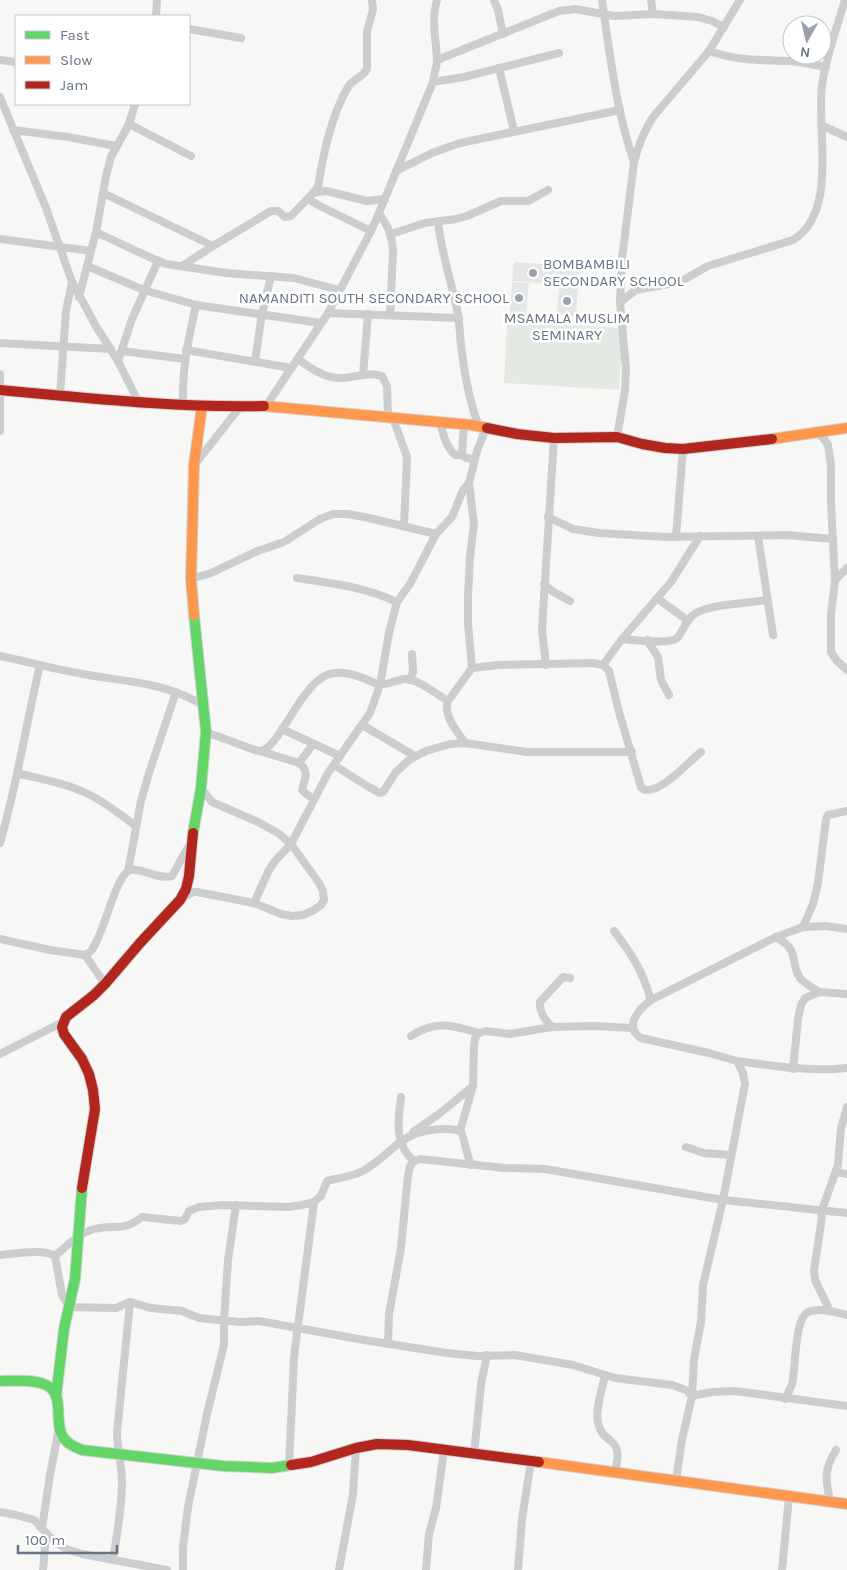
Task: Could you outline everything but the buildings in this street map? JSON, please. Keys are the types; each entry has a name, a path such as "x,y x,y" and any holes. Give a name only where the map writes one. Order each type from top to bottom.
{"street":[{"path":"156,15 157,0"},
{"path":"182,266 271,211 278,211 286,217 291,216 318,187 329,136 344,93 353,80 366,73 367,70 367,31 373,10 372,0"},
{"path":"266,406 328,313 371,231 385,199 433,82 438,60 434,27 436,0"},
{"path":"494,0 503,34"},
{"path":"574,0 576,9"},
{"path":"602,0 623,127 634,162"},
{"path":"651,0 653,14"},
{"path":"617,438 625,390 626,369 620,302 622,259 637,148 650,121 709,51 740,0"},
{"path":"620,302 636,290 674,283 686,279 708,266 780,245 801,236 811,222 821,193 821,93 826,67 845,0"},
{"path":"438,60 559,11 576,9 614,16 653,14 698,17 724,27"},
{"path":"190,29 241,38"},
{"path":"709,51 736,59 764,62 792,61 826,67"},
{"path":"433,82 559,53"},
{"path":"0,60 15,62"},
{"path":"499,68 514,131"},
{"path":"0,98 46,208 72,282 118,361 139,403"},
{"path":"79,297 96,232 111,157 129,124 135,105"},
{"path":"396,171 445,147 620,110"},
{"path":"129,124 192,156"},
{"path":"821,125 847,137"},
{"path":"14,130 116,146"},
{"path":"391,234 414,226 467,216 501,201 528,201 548,190"},
{"path":"310,196 326,191 367,201 385,199"},
{"path":"103,193 212,246"},
{"path":"310,196 320,206 371,231"},
{"path":"379,213 391,234 393,252 390,314"},
{"path":"438,221 459,318 467,388 474,414 482,428 469,483 474,524 470,557 468,624 472,668 448,701 446,707 447,713 465,742"},
{"path":"96,232 166,264 226,273 294,278 339,290"},
{"path":"0,239 91,251"},
{"path":"118,361 132,319 158,260"},
{"path":"87,266 144,290 196,305 321,323"},
{"path":"255,361 270,276"},
{"path":"60,395 66,311 72,282"},
{"path":"183,405 186,350 196,305"},
{"path":"328,313 459,318"},
{"path":"363,374 368,314"},
{"path":"0,343 111,349"},
{"path":"186,350 291,368"},
{"path":"122,351 185,360"},
{"path":"298,359 316,371 335,379 363,374 382,376 387,386 390,418 407,456 404,526"},
{"path":"0,374 0,431"},
{"path":"0,390 139,403 240,407 266,406 464,424 517,434 554,438 617,438 665,448 684,449 847,428"},
{"path":"180,900 186,889 189,876 192,840 201,788 206,732 191,579 194,465 202,406"},
{"path":"194,465 240,407"},
{"path":"440,422 451,451 455,455 475,459"},
{"path":"462,455 464,424"},
{"path":"815,431 824,438 830,452 835,580 830,615 831,652 847,670"},
{"path":"546,664 542,630 554,438"},
{"path":"676,537 684,449"},
{"path":"254,903 269,870 291,844 334,765 370,713 380,684 389,633 397,602 410,584 436,534 452,517 463,490 469,483"},
{"path":"191,579 211,573 255,552 284,542 320,519 333,514 348,514 369,518 436,534"},
{"path":"548,517 573,529 634,536 758,536 786,534 833,539"},
{"path":"603,665 622,639 671,582 700,536"},
{"path":"758,536 773,635"},
{"path":"835,580 847,568"},
{"path":"297,578 360,588 397,602"},
{"path":"544,584 570,601"},
{"path":"657,598 687,620"},
{"path":"622,639 674,640 678,637 687,620 696,613 708,609 768,600"},
{"path":"647,640 658,657 661,680 669,695"},
{"path":"410,680 413,672 412,654"},
{"path":"0,656 83,674 162,686 193,699 204,706"},
{"path":"472,668 499,665 593,663 603,665 609,671 641,787 647,791 652,791 670,780 700,752"},
{"path":"0,843 40,665"},
{"path":"260,751 271,744 299,703 317,681 324,676 335,673 350,674 380,684 404,679 410,680 448,701"},
{"path":"0,939 50,950 85,955 91,951 98,940 121,878 128,871 141,801 176,692"},
{"path":"362,725 416,756"},
{"path":"282,729 340,756"},
{"path":"206,732 252,749 299,763 306,771 302,790 314,799"},
{"path":"334,765 380,793 383,792 396,772 408,760 450,744 465,742 527,752 632,752"},
{"path":"299,763 313,744"},
{"path":"17,773 54,782 87,793 111,807 136,826"},
{"path":"201,788 212,802 271,830 291,844 323,891 324,900 321,906 302,915 292,916 281,914 254,903 192,892 180,900 105,984 66,1017 63,1022 64,1034 82,1059 89,1074 95,1109 82,1188 75,1279 64,1329 56,1397 60,1428 63,1437 69,1445 76,1448 239,1467 288,1466 377,1444 408,1445 616,1471 847,1504"},
{"path":"803,927 813,904 818,883 826,819 828,815 847,811"},
{"path":"128,871 134,870 165,878 172,876 192,840"},
{"path":"847,929 826,926 803,927 776,937 650,1000 639,1009 632,1028 636,1035 641,1038 709,1053 737,1062 793,1069 830,1070 847,1068"},
{"path":"614,931 627,947 642,974 650,1000"},
{"path":"776,937 791,950 800,978 808,985 820,992 847,994"},
{"path":"85,955 105,984"},
{"path":"552,1027 540,1009 540,1002 563,977 570,978"},
{"path":"793,1069 801,1005 805,998 820,992"},
{"path":"0,1054 63,1022"},
{"path":"411,1036 428,1027 438,1025 451,1026 479,1033 486,1031 510,1034 552,1027 594,1026 632,1028"},
{"path":"460,1131 473,1086 474,1046 475,1038 479,1033"},
{"path":"676,1480 682,1440 692,1396 694,1359 702,1322 703,1285 723,1200 745,1084 743,1073 737,1062"},
{"path":"55,1256 77,1237 94,1228 129,1226 142,1217 183,1221 189,1211 193,1209 236,1205 288,1207 314,1202 320,1196 327,1181 352,1176 363,1171 473,1086"},
{"path":"401,1097 398,1124 400,1141 404,1151 414,1161"},
{"path":"830,1311 815,1280 814,1270 822,1210 840,1156 841,1128 847,1106"},
{"path":"398,1124 415,1132 428,1130 460,1131"},
{"path":"460,1131 463,1134 467,1156 471,1165"},
{"path":"686,1147 704,1153 731,1155"},
{"path":"388,1344 389,1314 401,1248 408,1175 410,1166 414,1161 426,1159 471,1165 546,1169 723,1200 847,1213"},
{"path":"836,1172 847,1174"},
{"path":"288,1466 294,1358 314,1202"},
{"path":"183,1570 185,1529 196,1462 222,1354 228,1260 236,1205"},
{"path":"64,1248 77,1248"},
{"path":"0,1255 36,1252 55,1256"},
{"path":"55,1256 62,1295 69,1307"},
{"path":"69,1307 116,1308 130,1302 151,1308 182,1311 199,1318 239,1322 259,1321 468,1356 515,1354 573,1365 605,1376 672,1385 686,1390 692,1396"},
{"path":"113,1560 122,1493 122,1470 118,1453 118,1413 130,1302"},
{"path":"785,1399 792,1385 801,1320 804,1315 810,1312 830,1311 847,1315"},
{"path":"474,1454 481,1384 487,1355"},
{"path":"605,1376 598,1422 603,1434 618,1450 616,1471"},
{"path":"0,1381 42,1384 52,1389 56,1397"},
{"path":"692,1396 712,1392 735,1391 847,1406"},
{"path":"43,1570 44,1530 50,1474 60,1428"},
{"path":"339,1570 353,1494 356,1448"},
{"path":"426,1570 429,1534 436,1508 444,1450"},
{"path":"830,1502 826,1474 827,1466 836,1450"},
{"path":"518,1570 522,1519 531,1461"},
{"path":"782,1570 789,1497"},
{"path":"0,1512 16,1514 34,1520 66,1549 82,1554 167,1570"}],"shaded area":[{"name":"BOMBAMBILI SECONDARY SCHOOL","path":"514,262 555,265 553,284 512,281"},
{"path":"556,265 579,267 576,316 557,315 559,285 555,284"},
{"name":"NAMANDITI SOUTH SECONDARY SCHOOL","path":"512,282 529,283 526,314 510,312"},
{"path":"507,322 623,328 619,390 504,383"}],"traffic: fast":[{"path":"193,833 201,788 206,732 194,615"},
{"path":"56,1397 64,1329 75,1279 82,1188"},
{"path":"0,1381 35,1382 52,1389 58,1401 60,1431 69,1443 82,1450 223,1466 272,1468 291,1465"}],"traffic: slow":[{"path":"194,615 191,579 194,465 202,406"},
{"path":"264,406 472,425 487,428"},
{"path":"772,439 847,428"},
{"path":"539,1462 847,1504"}],"traffic: jam":[{"path":"0,390 165,404 264,406"},
{"path":"487,428 517,434 554,438 617,437 642,444 683,449 772,439"},
{"path":"82,1188 95,1109 93,1090 89,1074 82,1059 64,1034 62,1027 66,1017 105,984 180,900 186,889 189,876 193,833"},
{"path":"291,1465 311,1462 356,1448 377,1444 408,1445 539,1462"}],"place":[{"name":"BOMBAMBILI SECONDARY SCHOOL","path":"533,273"},
{"name":"NAMANDITI SOUTH SECONDARY SCHOOL","path":"519,298"},
{"name":"MSAMALA MUSLIM SEMINARY","path":"567,301"}]}
